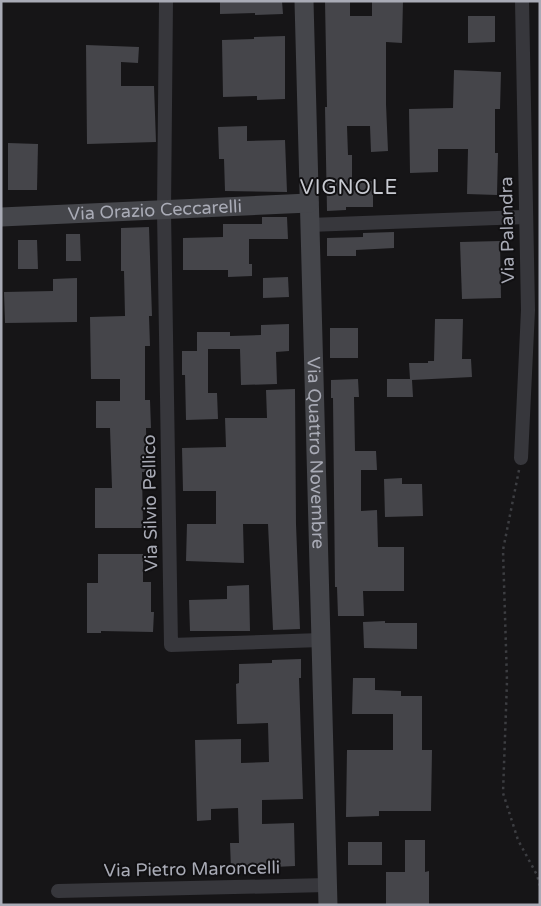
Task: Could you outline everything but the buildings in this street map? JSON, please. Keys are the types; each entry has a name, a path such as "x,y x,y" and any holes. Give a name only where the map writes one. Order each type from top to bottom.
{"main road":[{"name":"Via Quattro Novembre","path":"304,1 328,905"},
{"name":"Via Orazio Ceccarelli","path":"1,217 309,203"}],"street":[{"path":"164,211 166,1"},
{"name":"Via Palandra","path":"521,458 528,310 522,1"},
{"name":"Via Silvio Pellico","path":"164,211 171,645 321,640"},
{"path":"309,225 525,217"},
{"name":"Via Pietro Maroncelli","path":"58,891 328,885"}],"path":[{"path":"521,458 503,550 507,681 503,793 518,840 537,874 540,886"}],"district":[{"name":"VIGNOLE","path":"349,187"}]}
